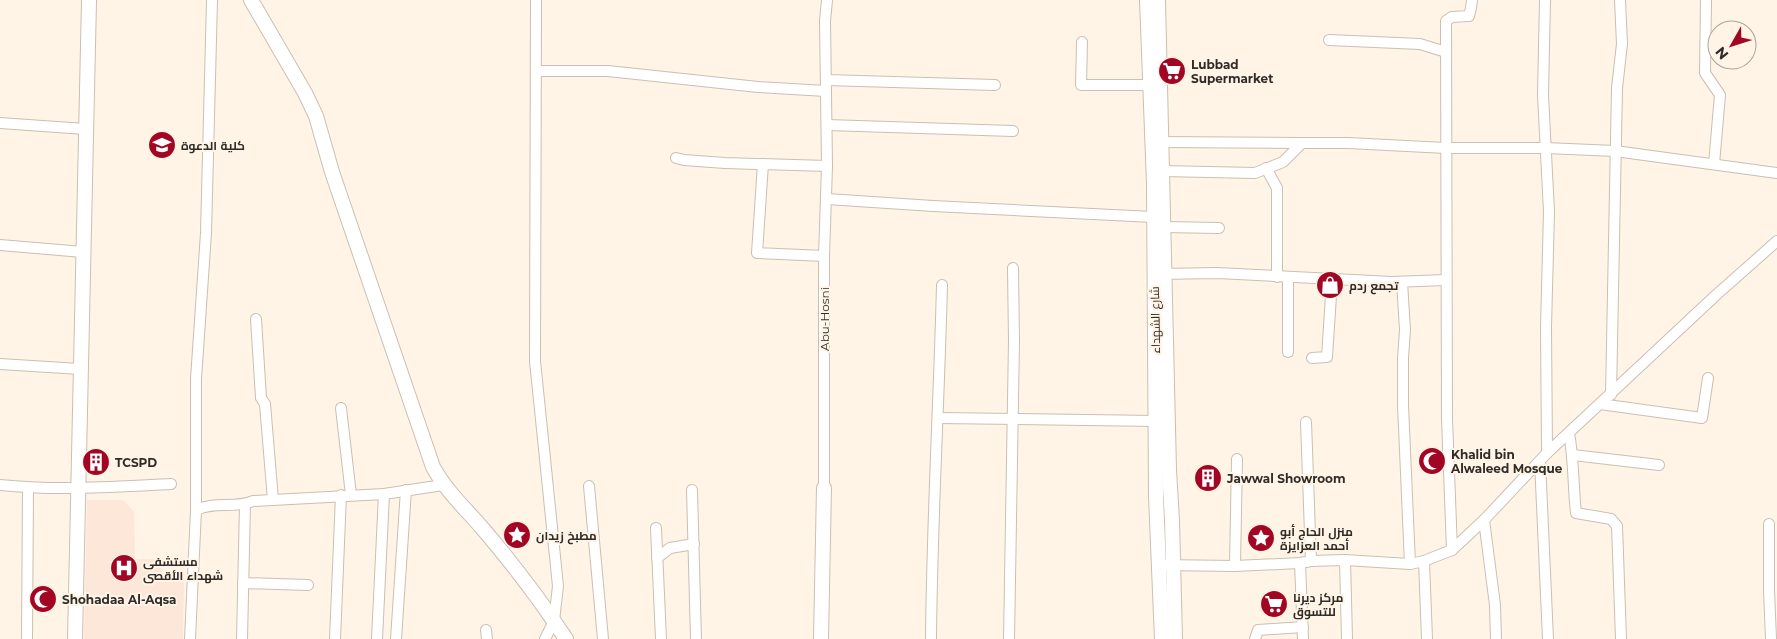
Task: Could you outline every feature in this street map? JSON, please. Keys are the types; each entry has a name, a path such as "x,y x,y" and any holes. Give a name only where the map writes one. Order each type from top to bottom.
{"street":[{"path":"75,639 88,0"},
{"path":"190,639 196,510 196,380 206,233 212,0"},
{"path":"251,0 305,93 316,116 332,172 433,466 443,485 483,530 566,639"},
{"path":"536,0 535,362 558,586 554,621 545,639"},
{"name":"Abu-Hosni","path":"822,639 824,256 827,199 825,21 827,0"},
{"name":"شارع الشهداء","path":"1147,0 1150,85 1157,142 1163,171 1163,227 1156,421 1156,497 1175,639"},
{"name":"شارع الشهداء","path":"1158,0 1157,142 1153,216 1160,274 1168,470 1162,639"},
{"path":"1452,550 1447,418 1446,21 1452,17 1469,16 1472,0"},
{"path":"1545,0 1544,95 1549,212 1544,457 1548,639"},
{"path":"1611,395 1615,151 1617,88 1622,44 1620,0"},
{"path":"1706,0 1705,73 1720,95 1714,164"},
{"path":"1329,40 1420,44 1446,52"},
{"path":"1082,42 1081,85 1150,85"},
{"path":"536,71 608,70 749,86 995,85"},
{"path":"0,123 86,129"},
{"path":"827,125 1013,131"},
{"path":"1157,142 1348,143 1446,148 1546,148 1615,151 1777,173"},
{"path":"1163,171 1254,173 1283,162 1302,143"},
{"path":"676,158 684,160 827,166"},
{"path":"763,164 757,253 824,256"},
{"path":"1266,168 1277,188 1277,277"},
{"path":"827,199 1153,216"},
{"path":"1163,227 1219,228"},
{"path":"1166,565 1235,566 1300,563 1311,560 1410,564 1424,561 1452,550 1569,433 1715,296 1777,241"},
{"path":"0,245 83,252"},
{"path":"1009,639 1013,268"},
{"path":"1160,274 1217,274 1402,282 1446,280"},
{"path":"1288,278 1288,352"},
{"path":"1312,358 1327,357 1332,280"},
{"path":"1402,282 1405,330 1402,358 1403,405 1410,564"},
{"path":"931,639 942,286"},
{"path":"256,319 261,398 265,404 273,500"},
{"path":"0,364 80,369"},
{"path":"1600,404 1702,418 1708,378"},
{"path":"335,639 346,495 341,408"},
{"path":"939,418 1156,421"},
{"path":"1306,422 1311,560"},
{"path":"1569,433 1573,455 1572,479 1576,514 1611,519 1618,526 1621,639"},
{"path":"1573,455 1658,465"},
{"path":"1235,566 1237,459"},
{"path":"0,485 28,488 77,489 171,484"},
{"path":"196,510 204,506 245,504 253,501 384,494 443,485"},
{"path":"590,486 603,639"},
{"path":"27,639 28,488"},
{"path":"396,639 406,490"},
{"path":"692,490 696,639"},
{"path":"377,639 384,494"},
{"path":"242,639 245,504"},
{"path":"1484,520 1496,639"},
{"path":"1769,524 1769,590 1772,639"},
{"path":"656,528 661,639"},
{"path":"658,558 670,548 694,544"},
{"path":"1345,560 1347,639"},
{"path":"1424,561 1427,639"},
{"path":"1300,563 1303,639"},
{"path":"242,583 308,585"},
{"path":"1255,639 1258,630 1303,627"}],"shaded area":[{"name":"مستشفى شهداء الأقصى","path":"87,500 123,500 134,512 135,559 162,559 161,577 184,577 183,639 84,639"}],"place":[{"name":"Lubbad Supermarket","path":"1172,71"},
{"name":"كلية الدعوة","path":"162,145"},
{"name":"تجمع ردم","path":"1330,285"},
{"name":"Khalid bin Alwaleed Mosque","path":"1432,461"},
{"name":"TCSPD","path":"96,462"},
{"name":"Jawwal Showroom","path":"1208,478"},
{"name":"مطبخ زيدان","path":"517,535"},
{"name":"منزل الحاج أبو أحمد العزايزة","path":"1261,538"},
{"name":"مستشفى شهداء الأقصى","path":"124,568"},
{"name":"Shohadaa Al-Aqsa","path":"43,599"},
{"name":"مركز ديرنا للتسوق","path":"1274,604"}]}
